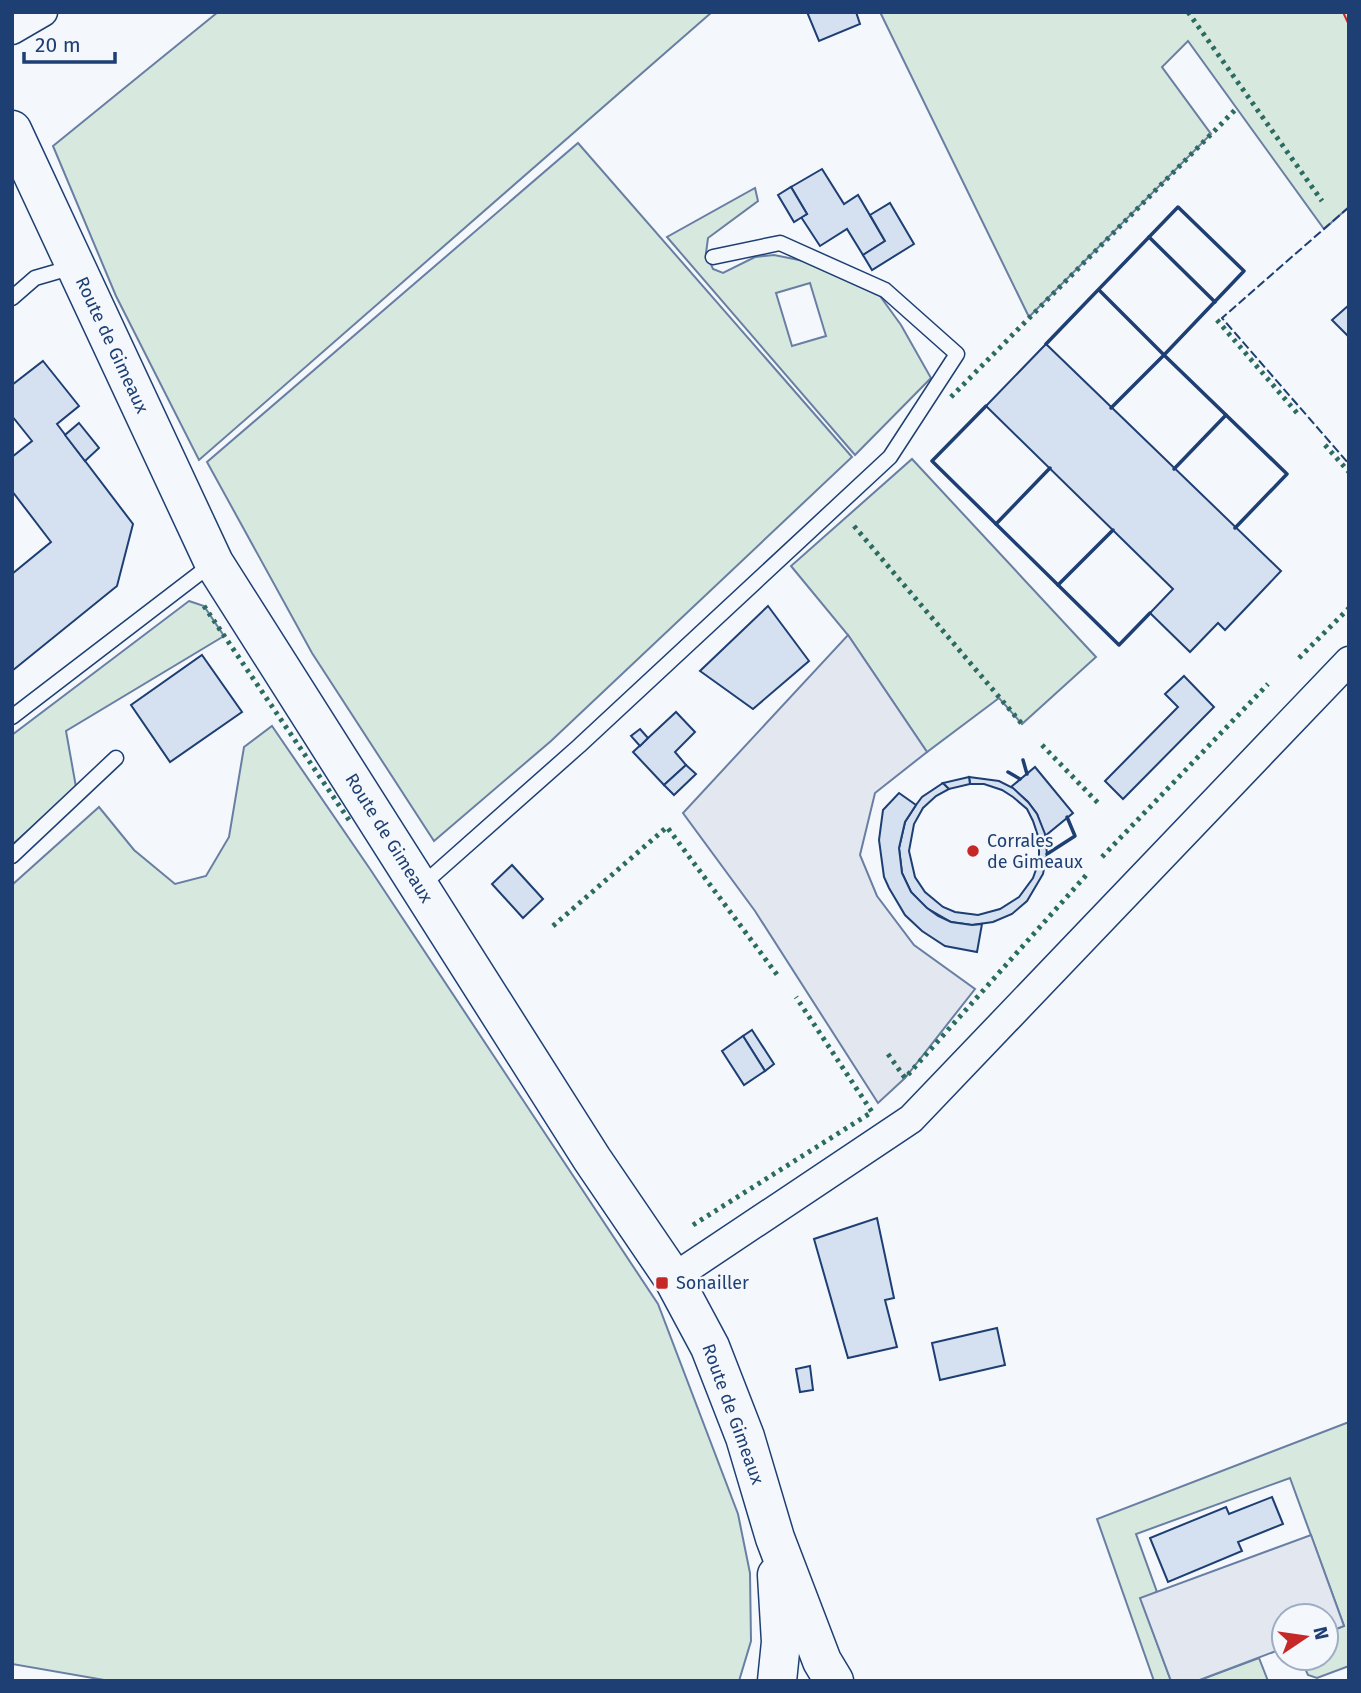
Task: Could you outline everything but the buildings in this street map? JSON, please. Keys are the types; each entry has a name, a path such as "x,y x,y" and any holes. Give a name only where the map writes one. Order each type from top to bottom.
{"street":[{"path":"12,30 43,12"},
{"name":"Route de Gimeaux","path":"12,130 214,563 592,1159 673,1279 710,1347 745,1437 775,1538 822,1661 834,1681"},
{"path":"673,1279 911,1119 1349,661"},
{"name":"Route de Gimeaux","path":"775,1538 781,1642 777,1681"}],"lane":[{"path":"420,887 579,746 890,457 957,354 885,290 780,243 713,257"},
{"path":"12,298 35,278 75,267"},
{"path":"12,717 214,563"},
{"path":"12,856 116,758"}],"shaded area":[{"path":"218,12 712,12 199,460 116,296 53,146"},
{"path":"880,12 1349,12 1349,207 1324,229 1188,41 1162,67 1211,134 1029,317"},
{"path":"578,143 852,457 551,741 434,841 312,653 207,462"},
{"path":"755,188 758,201 708,238 706,253 713,269 723,273 755,257 774,255 804,261 880,296 901,325 931,378 855,455 667,237","holes":["810,283 826,336 792,346 776,293"]},
{"path":"912,459 1096,657 1022,724 999,698 927,752 848,635 791,566"},
{"path":"189,601 204,606 224,636 66,731 76,787 12,845 12,735"},
{"path":"848,635 927,752 875,793 860,855 877,896 914,945 975,989 905,1078 878,1103 755,911 683,813"},
{"path":"272,726 658,1304 738,1514 750,1573 751,1641 739,1681 110,1681 12,1664 12,885 99,807 134,850 175,884 206,876 229,837 244,747"},
{"path":"1349,1422 1349,1666 1340,1669 1340,1628 1344,1626 1340,1615 1340,1602 1335,1602 1290,1478 1136,1534 1157,1592 1141,1599 1171,1681 1154,1681 1097,1519"},
{"path":"1311,1535 1335,1602 1270,1602 1270,1653 1197,1681 1171,1681 1140,1598"},
{"path":"1259,1658 1268,1681 1197,1681"},
{"path":"1307,1672 1333,1672 1317,1678"}],"hedge":[{"path":"1188,12 1322,201"},
{"path":"951,397 1237,108"},
{"path":"1217,320 1297,413"},
{"path":"1325,445 1349,472"},
{"path":"854,526 1022,724"},
{"path":"204,606 349,820"},
{"path":"1299,658 1349,608"},
{"path":"1102,857 1268,684"},
{"path":"1042,745 1099,804"},
{"path":"553,926 667,827 778,976"},
{"path":"888,1054 905,1078 1089,872"},
{"path":"693,1225 872,1112 796,997"}],"fence":[{"path":"1349,207 1222,318 1349,464"}],"wall":[{"path":"1046,344 1178,207 1244,271 1164,355 1287,474 1235,528"},
{"path":"1149,237 1215,302"},
{"path":"1099,290 1164,355 1111,408"},
{"path":"986,406 932,461 1119,645 1150,613"},
{"path":"1174,469 1226,415"},
{"path":"996,524 1050,468"},
{"path":"1058,585 1113,530"},
{"path":"1023,760 1027,774"},
{"path":"1008,772 1020,779"},
{"path":"1047,854 1075,836 1067,817"}],"power":[{"path":"1343,12 1349,25"}],"place":[{"name":"Corrales de Gimeaux","path":"973,851"},
{"name":"Sonailler","path":"662,1283"}]}
